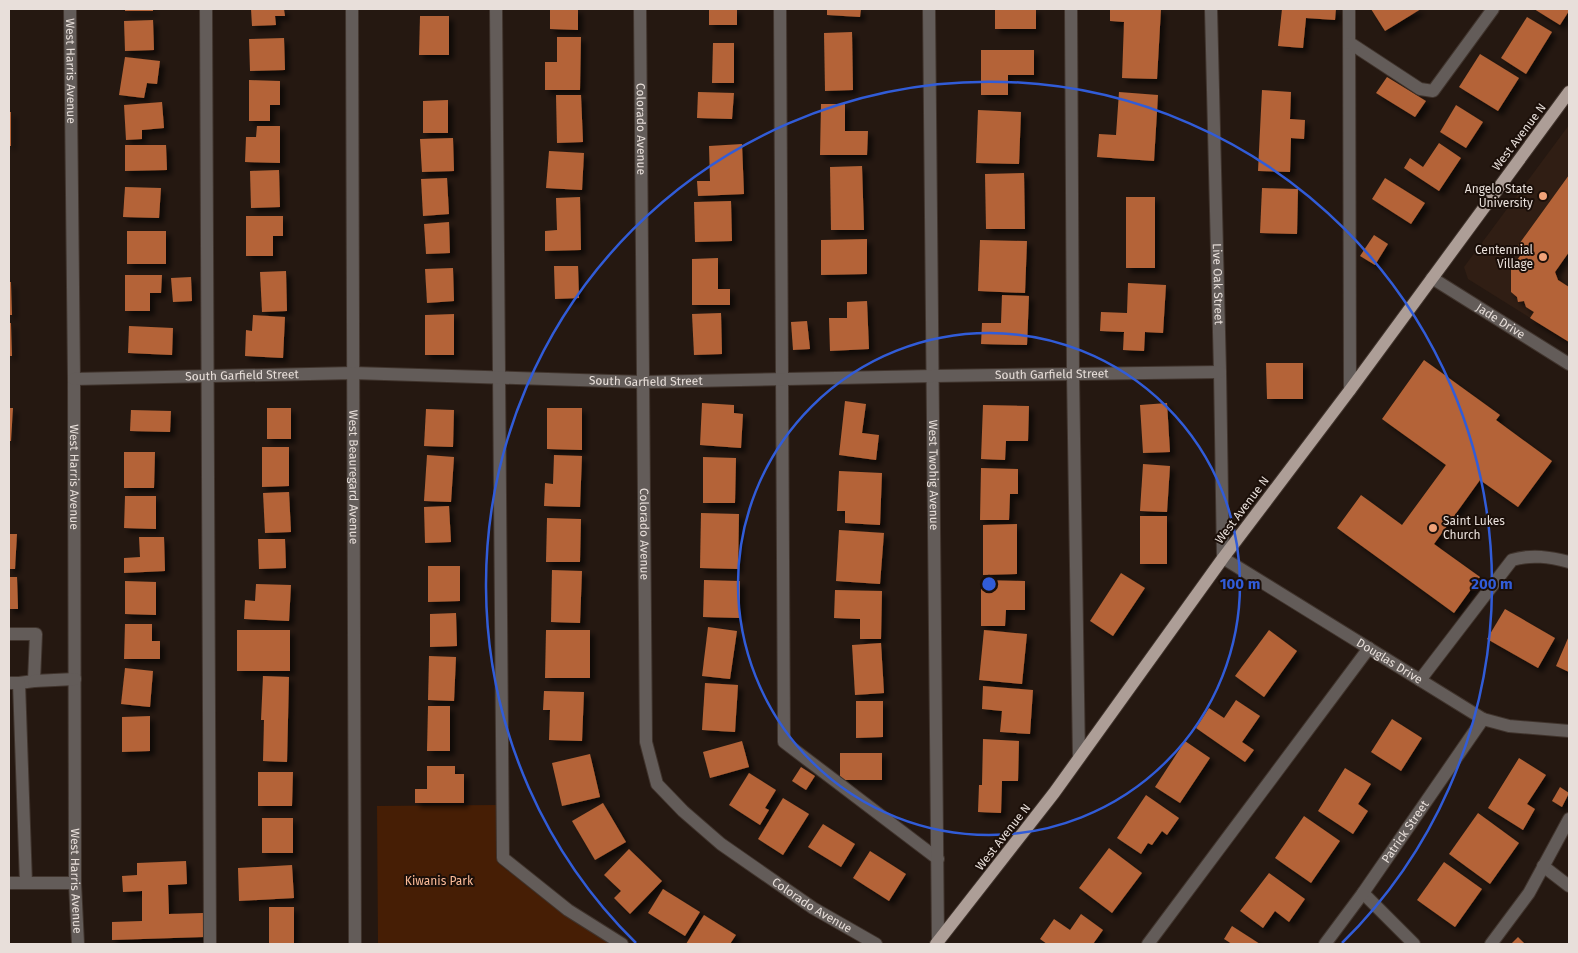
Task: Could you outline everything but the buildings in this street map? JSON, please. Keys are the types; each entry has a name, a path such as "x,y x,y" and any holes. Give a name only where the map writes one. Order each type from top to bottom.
{"main road":[{"name":"West Avenue N","path":"937,943 1054,793 1222,558 1350,390 1569,92"}],"street":[{"name":"West Harris Avenue","path":"70,9 74,379 75,883 78,944"},
{"path":"206,9 210,944"},
{"name":"West Beauregard Avenue","path":"352,9 355,944"},
{"path":"496,9 503,858 568,910 622,944"},
{"name":"Colorado Avenue","path":"640,9 646,742 657,784 682,811 720,844 813,908 876,944"},
{"path":"780,9 784,742 938,859"},
{"name":"West Twohig Avenue","path":"929,9 938,859 937,943"},
{"path":"1071,9 1073,374 1079,758"},
{"name":"Live Oak Street","path":"1211,9 1220,372 1222,558"},
{"path":"1349,9 1350,390"},
{"path":"1350,43 1420,89 1433,91 1493,9"},
{"name":"Jade Drive","path":"1432,278 1569,364"},
{"name":"South Garfield Street","path":"74,379 353,373 643,382 1220,372"},
{"path":"1420,680 1512,560 1524,556 1544,556 1569,562"},
{"name":"Douglas Drive","path":"1222,558 1483,719 1509,726 1569,731"},
{"path":"9,634 36,634 34,681"},
{"path":"1148,944 1368,648"},
{"path":"26,883 14,683 75,678"},
{"name":"Patrick Street","path":"1326,944 1483,719"},
{"path":"1491,944 1529,893 1569,819"},
{"path":"1544,866 1569,886"},
{"path":"9,883 75,883"},
{"path":"1363,893 1414,944"}],"shaded area":[{"name":"Angelo State University","path":"1569,125 1569,342 1468,279 1464,267"}],"green space":[{"name":"Kiwanis Park","path":"496,805 498,863 545,900 614,944 378,944 377,806"}],"place":[{"name":"Angelo State University","path":"1543,196"},
{"name":"Centennial Village","path":"1543,257"},
{"name":"Saint Lukes Church","path":"1433,528"}]}
